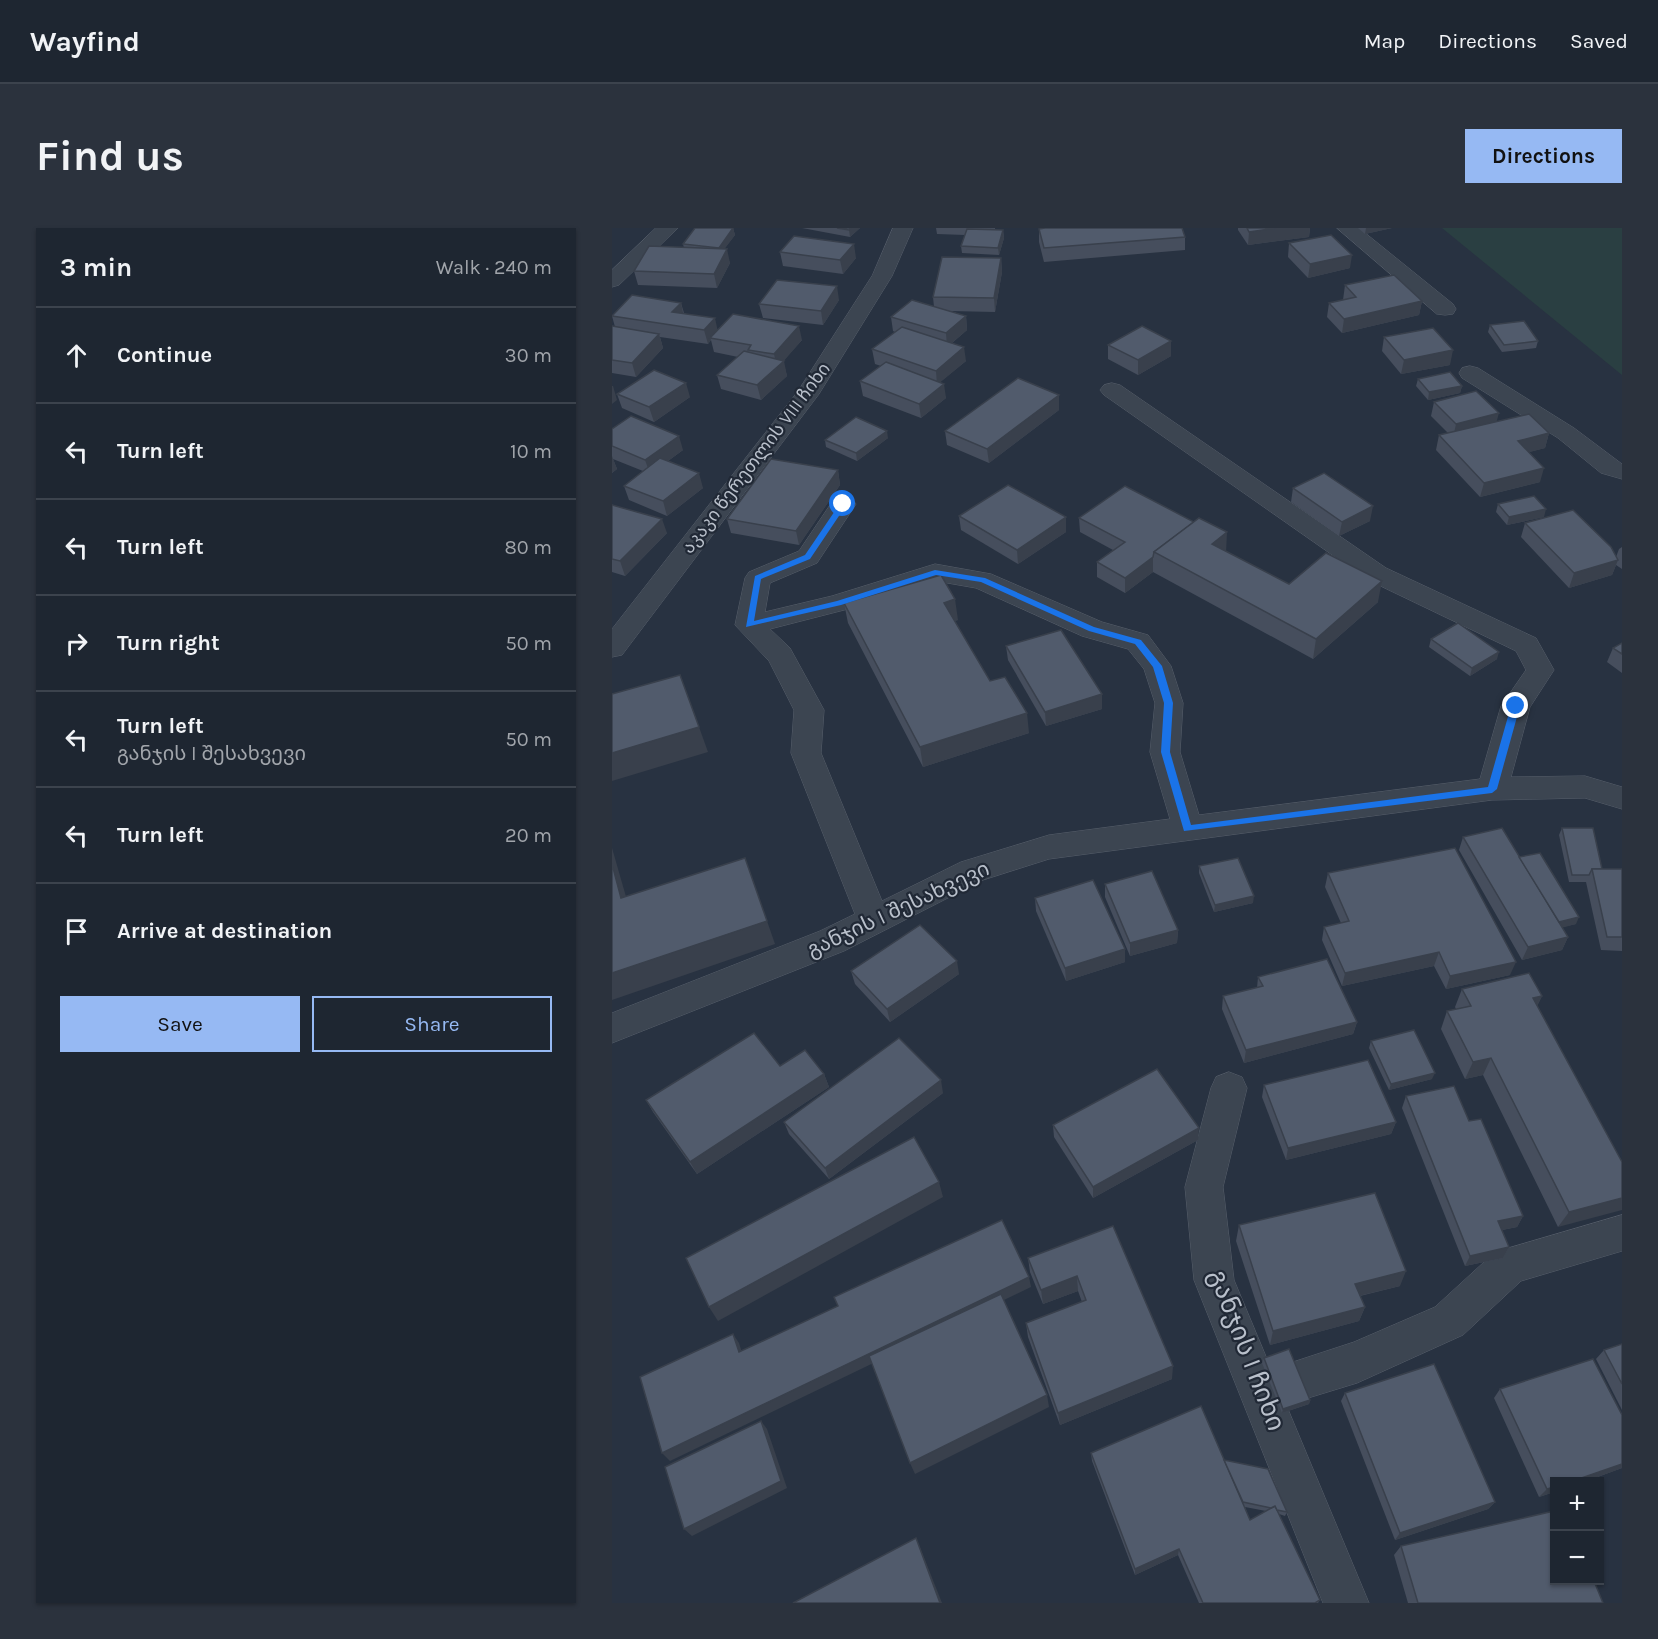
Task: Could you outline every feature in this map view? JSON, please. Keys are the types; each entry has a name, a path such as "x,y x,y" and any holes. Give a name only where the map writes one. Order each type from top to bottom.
{"street":[{"path":"612,281 668,228"},
{"name":"აკაკი წერეთლის VIII ჩიხი","path":"612,648 807,394 882,276 903,228"},
{"path":"1347,228 1444,309"},
{"path":"1470,373 1566,434 1610,468 1622,472"},
{"path":"1112,390 1377,574 1526,645 1540,670 1516,706 1492,789"},
{"path":"749,625 758,578 808,557 843,504"},
{"path":"749,625 838,603 935,572 982,580 1092,629 1138,642 1157,666 1168,703 1165,752 1188,829"},
{"path":"749,625 780,655 809,710 806,753 874,920"},
{"name":"განჯის I შესახვევი","path":"612,1028 832,941 972,871 1049,847 1492,789 1585,787 1622,798"},
{"name":"განჯის I ჩიხი","path":"1229,1088 1203,1187 1214,1280 1346,1603"},
{"path":"1308,1377 1357,1362 1449,1321 1509,1265 1622,1233"}],"green space":[{"path":"1442,228 1622,228 1622,375"}],"building":[{"path":"695,228 733,228 719,248 683,244"},
{"path":"1182,228 1185,237 1044,248 1039,229"},
{"path":"1247,228 1276,228 1249,232"},
{"path":"967,229 1003,230 998,248 961,246"},
{"path":"1331,235 1352,255 1310,264 1289,243"},
{"path":"794,236 854,244 840,260 780,252"},
{"path":"649,246 727,249 714,274 634,271"},
{"path":"942,257 1001,258 994,298 933,297"},
{"path":"1394,275 1422,301 1344,319 1329,303 1356,297 1345,285"},
{"path":"777,280 837,286 821,311 759,304"},
{"path":"632,295 681,303 672,312 715,318 704,330 612,316"},
{"path":"912,300 966,316 946,333 891,317"},
{"path":"733,314 799,326 774,354 748,350 751,345 710,338"},
{"path":"1524,321 1538,341 1504,345 1490,325"},
{"path":"612,326 659,334 632,363 612,360"},
{"path":"1142,326 1171,341 1138,360 1108,345"},
{"path":"902,327 964,347 936,371 872,349"},
{"path":"1433,328 1453,350 1404,360 1384,337"},
{"path":"744,351 784,361 757,385 717,375"},
{"path":"886,362 944,384 919,404 860,381"},
{"path":"654,370 686,383 649,407 617,394"},
{"path":"1450,372 1462,386 1429,392 1418,379"},
{"path":"1018,378 1059,395 987,449 945,431"},
{"path":"1476,391 1499,413 1456,424 1434,402"},
{"path":"1529,414 1549,433 1518,441 1544,468 1484,483 1439,435"},
{"path":"631,416 679,436 645,460 612,446 612,429"},
{"path":"856,417 887,431 856,453 825,440"},
{"path":"660,458 699,473 663,501 624,486"},
{"path":"771,459 838,470 796,531 727,519"},
{"path":"1324,473 1373,506 1342,522 1293,488"},
{"path":"1008,485 1066,517 1017,550 959,516"},
{"path":"1125,486 1194,522 1154,552 1153,557 1125,578 1097,562 1125,542 1079,518"},
{"path":"1534,496 1546,509 1509,517 1498,504"},
{"path":"612,505 662,519 620,561 612,559"},
{"path":"1573,510 1611,547 1618,560 1574,573 1525,523"},
{"path":"1199,518 1227,532 1212,544 1289,584 1326,553 1382,581 1316,639 1154,552"},
{"path":"941,575 955,599 944,603 990,681 1005,677 1027,713 920,747 844,603"},
{"path":"1458,623 1499,652 1472,668 1431,639"},
{"path":"1061,630 1102,694 1045,712 1006,646"},
{"path":"1622,643 1622,654 1613,648"},
{"path":"680,675 699,727 612,753 612,694"},
{"path":"1502,828 1568,937 1528,947 1463,837"},
{"path":"1562,828 1593,828 1602,869 1592,869 1589,875 1572,875"},
{"path":"1455,848 1516,962 1450,976 1439,952 1345,973 1324,927 1349,921 1328,873"},
{"path":"1540,853 1579,917 1559,922 1519,857"},
{"path":"745,858 767,921 612,973 612,864 621,898"},
{"path":"1238,858 1254,896 1215,905 1199,866"},
{"path":"1592,869 1622,869 1622,937 1607,937"},
{"path":"1152,871 1178,930 1130,943 1105,884"},
{"path":"1093,880 1125,949 1065,968 1035,898"},
{"path":"920,925 957,961 887,1009 851,971"},
{"path":"1327,959 1357,1022 1246,1050 1223,996 1263,986 1258,977"},
{"path":"1529,973 1542,996 1533,998 1622,1162 1622,1198 1569,1212 1491,1058 1473,1062 1447,1011 1471,1006 1462,989"},
{"path":"1414,1030 1435,1073 1391,1084 1371,1041"},
{"path":"754,1033 780,1066 805,1050 824,1074 690,1162 646,1100"},
{"path":"899,1038 941,1080 825,1168 784,1122"},
{"path":"1368,1060 1396,1122 1288,1148 1264,1085"},
{"path":"1157,1069 1199,1128 1093,1187 1053,1125"},
{"path":"1454,1086 1469,1121 1481,1119 1523,1216 1498,1221 1509,1247 1470,1256 1406,1096"},
{"path":"914,1137 939,1182 709,1307 686,1258"},
{"path":"1375,1193 1406,1271 1355,1284 1365,1307 1273,1331 1239,1225"},
{"path":"1002,1220 1029,1277 662,1453 640,1377 733,1334 739,1352 838,1306 834,1297"},
{"path":"1113,1226 1173,1366 1058,1413 1026,1323 1086,1300 1077,1276 1041,1290 1028,1258"},
{"path":"1001,1294 1047,1395 910,1463 869,1356"},
{"path":"1622,1344 1622,1384 1604,1350"},
{"path":"1289,1349 1310,1400 1283,1409 1264,1358"},
{"path":"1593,1359 1622,1415 1622,1464 1584,1477 1550,1477 1550,1488 1547,1489 1500,1389"},
{"path":"1434,1364 1495,1502 1400,1533 1345,1393"},
{"path":"1201,1406 1250,1520 1275,1506 1320,1600 1315,1603 1203,1603 1179,1549 1135,1569 1091,1453"},
{"path":"761,1421 781,1481 684,1529 665,1467"},
{"path":"1224,1460 1268,1469 1287,1512 1277,1510 1275,1506 1271,1508 1243,1502"},
{"path":"1550,1512 1550,1585 1596,1585 1603,1603 1418,1603 1401,1546"},
{"path":"916,1538 940,1603 793,1603"}],"route":[{"path":"843,504 808,557 758,578 749,625 838,603 935,572 982,580 1041,609 1092,629 1138,642 1157,666 1168,703 1165,752 1188,829 1492,789 1516,706"}]}
